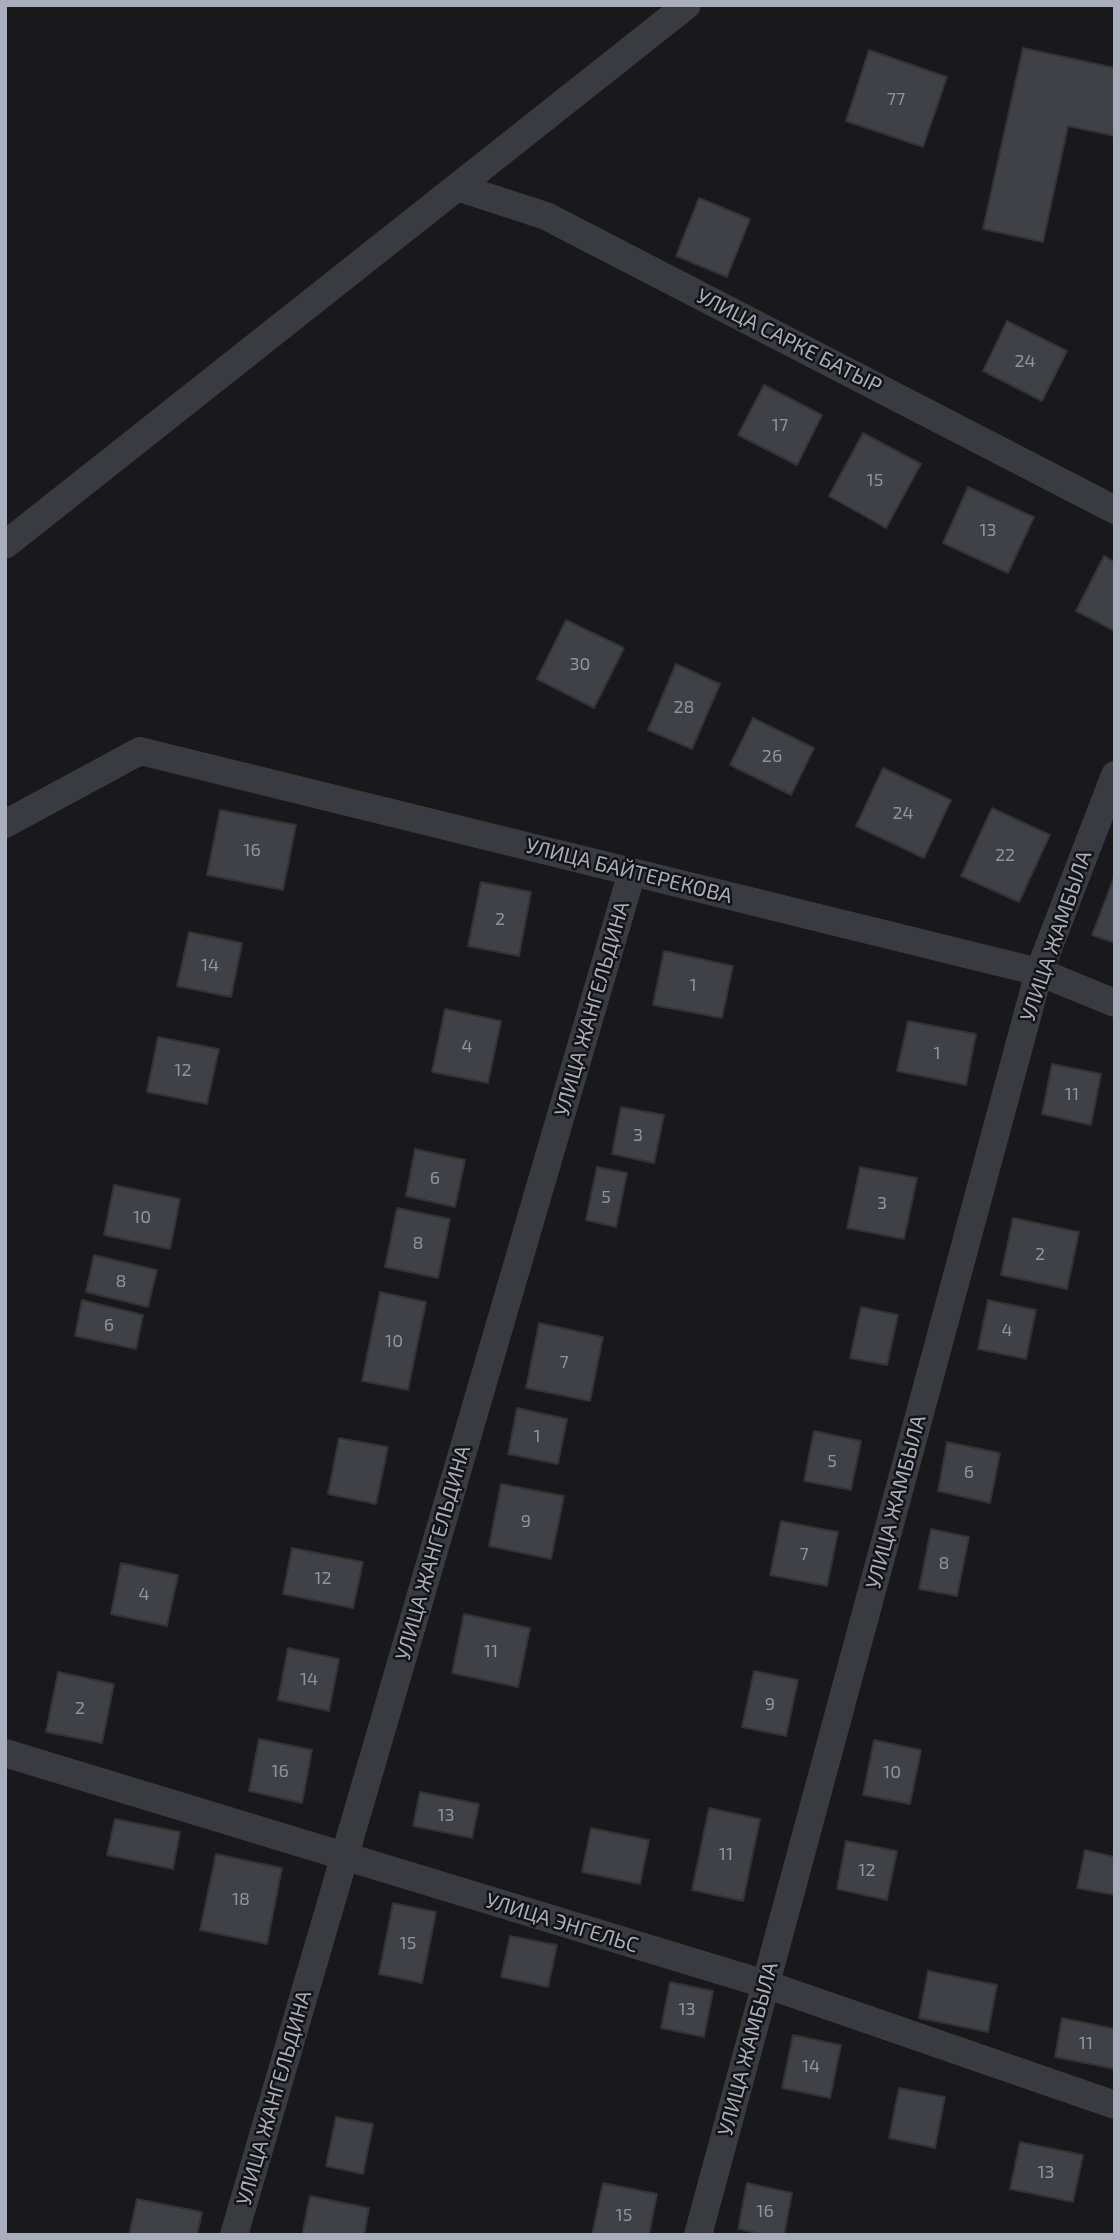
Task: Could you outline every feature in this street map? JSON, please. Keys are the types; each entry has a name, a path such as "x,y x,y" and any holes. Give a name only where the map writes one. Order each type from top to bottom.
{"street":[{"path":"5,545 687,5"},
{"name":"УЛИЦА САРКЕ БАТЫР","path":"457,187 546,216 1115,510"},
{"name":"УЛИЦА БАЙТЕРЕКОВА","path":"5,824 140,751 1040,972 1115,1003"},
{"name":"УЛИЦА ЖАМБЫЛА","path":"698,2235 1040,972 1115,775"},
{"name":"УЛИЦА ЖАНГЕЛЬДИНА","path":"234,2235 632,872"},
{"name":"УЛИЦА ЭНГЕЛЬС","path":"5,1753 765,1984 1115,2105"}],"building":[{"path":"1023,48 1115,68 1115,136 1068,126 1043,242 983,229"},
{"path":"869,50 947,77 923,147 846,121"},
{"path":"699,198 750,219 727,277 676,256"},
{"path":"1007,321 1067,351 1042,401 983,371"},
{"path":"764,385 822,415 797,465 738,435"},
{"path":"863,433 921,464 886,528 829,496"},
{"path":"968,487 1034,517 1008,573 943,543"},
{"path":"1104,556 1115,562 1115,631 1076,611"},
{"path":"566,620 624,648 594,708 537,679"},
{"path":"676,664 720,684 692,749 648,730"},
{"path":"753,718 814,748 791,795 730,765"},
{"path":"883,768 951,800 924,858 856,826"},
{"path":"992,808 1050,835 1019,902 961,876"},
{"path":"220,810 296,825 283,890 207,875"},
{"path":"1115,875 1115,943 1092,935"},
{"path":"481,882 531,892 519,956 468,946"},
{"path":"189,932 242,943 231,997 177,986"},
{"path":"664,951 733,966 722,1018 653,1005"},
{"path":"445,1009 501,1021 488,1083 432,1072"},
{"path":"908,1021 976,1034 966,1085 897,1071"},
{"path":"158,1037 219,1049 207,1104 147,1092"},
{"path":"1052,1064 1101,1074 1091,1125 1042,1114"},
{"path":"621,1107 664,1115 654,1163 612,1154"},
{"path":"415,1149 465,1160 455,1207 406,1196"},
{"path":"597,1167 627,1173 616,1227 586,1220"},
{"path":"860,1167 917,1178 904,1239 847,1228"},
{"path":"114,1185 180,1199 170,1249 104,1235"},
{"path":"397,1208 450,1219 438,1278 385,1267"},
{"path":"1013,1218 1079,1232 1067,1289 1001,1275"},
{"path":"94,1255 157,1270 148,1307 86,1292"},
{"path":"380,1292 426,1302 408,1390 362,1381"},
{"path":"82,1300 143,1315 136,1349 75,1336"},
{"path":"988,1300 1036,1310 1026,1359 978,1349"},
{"path":"861,1307 898,1315 887,1365 850,1358"},
{"path":"539,1323 603,1337 590,1401 526,1388"},
{"path":"517,1408 567,1419 558,1464 508,1454"},
{"path":"814,1431 861,1441 851,1490 804,1481"},
{"path":"339,1438 388,1447 376,1504 328,1494"},
{"path":"947,1442 1000,1453 990,1503 938,1491"},
{"path":"501,1484 564,1496 551,1559 489,1546"},
{"path":"781,1521 838,1532 827,1586 770,1575"},
{"path":"931,1529 969,1537 957,1596 919,1589"},
{"path":"292,1548 363,1562 353,1608 283,1594"},
{"path":"121,1563 178,1575 167,1626 111,1614"},
{"path":"464,1614 530,1628 518,1687 452,1673"},
{"path":"288,1648 339,1659 329,1711 278,1700"},
{"path":"754,1671 798,1680 786,1736 742,1727"},
{"path":"58,1672 114,1684 102,1743 46,1732"},
{"path":"259,1739 312,1750 302,1803 249,1791"},
{"path":"874,1740 921,1750 910,1804 863,1795"},
{"path":"420,1792 479,1804 472,1838 413,1826"},
{"path":"709,1808 760,1819 743,1901 692,1890"},
{"path":"115,1819 180,1832 173,1869 107,1855"},
{"path":"591,1828 649,1840 640,1884 582,1872"},
{"path":"846,1841 897,1851 887,1900 837,1889"},
{"path":"1085,1850 1115,1857 1115,1895 1077,1888"},
{"path":"216,1854 282,1868 267,1944 200,1930"},
{"path":"393,1903 436,1912 422,1983 379,1974"},
{"path":"510,1936 557,1945 548,1987 501,1977"},
{"path":"928,1971 997,1985 988,2032 919,2018"},
{"path":"670,1982 713,1991 704,2037 661,2028"},
{"path":"1062,2018 1115,2029 1115,2069 1055,2057"},
{"path":"793,2035 841,2045 830,2098 782,2088"},
{"path":"899,2088 945,2097 935,2148 889,2138"},
{"path":"336,2117 373,2124 363,2174 326,2166"},
{"path":"1020,2142 1083,2155 1073,2202 1010,2189"},
{"path":"603,2183 657,2194 649,2235 592,2235"},
{"path":"747,2183 792,2193 784,2235 766,2235 738,2229"},
{"path":"310,2196 369,2208 364,2235 302,2235"},
{"path":"137,2199 202,2212 197,2235 129,2235"}]}
